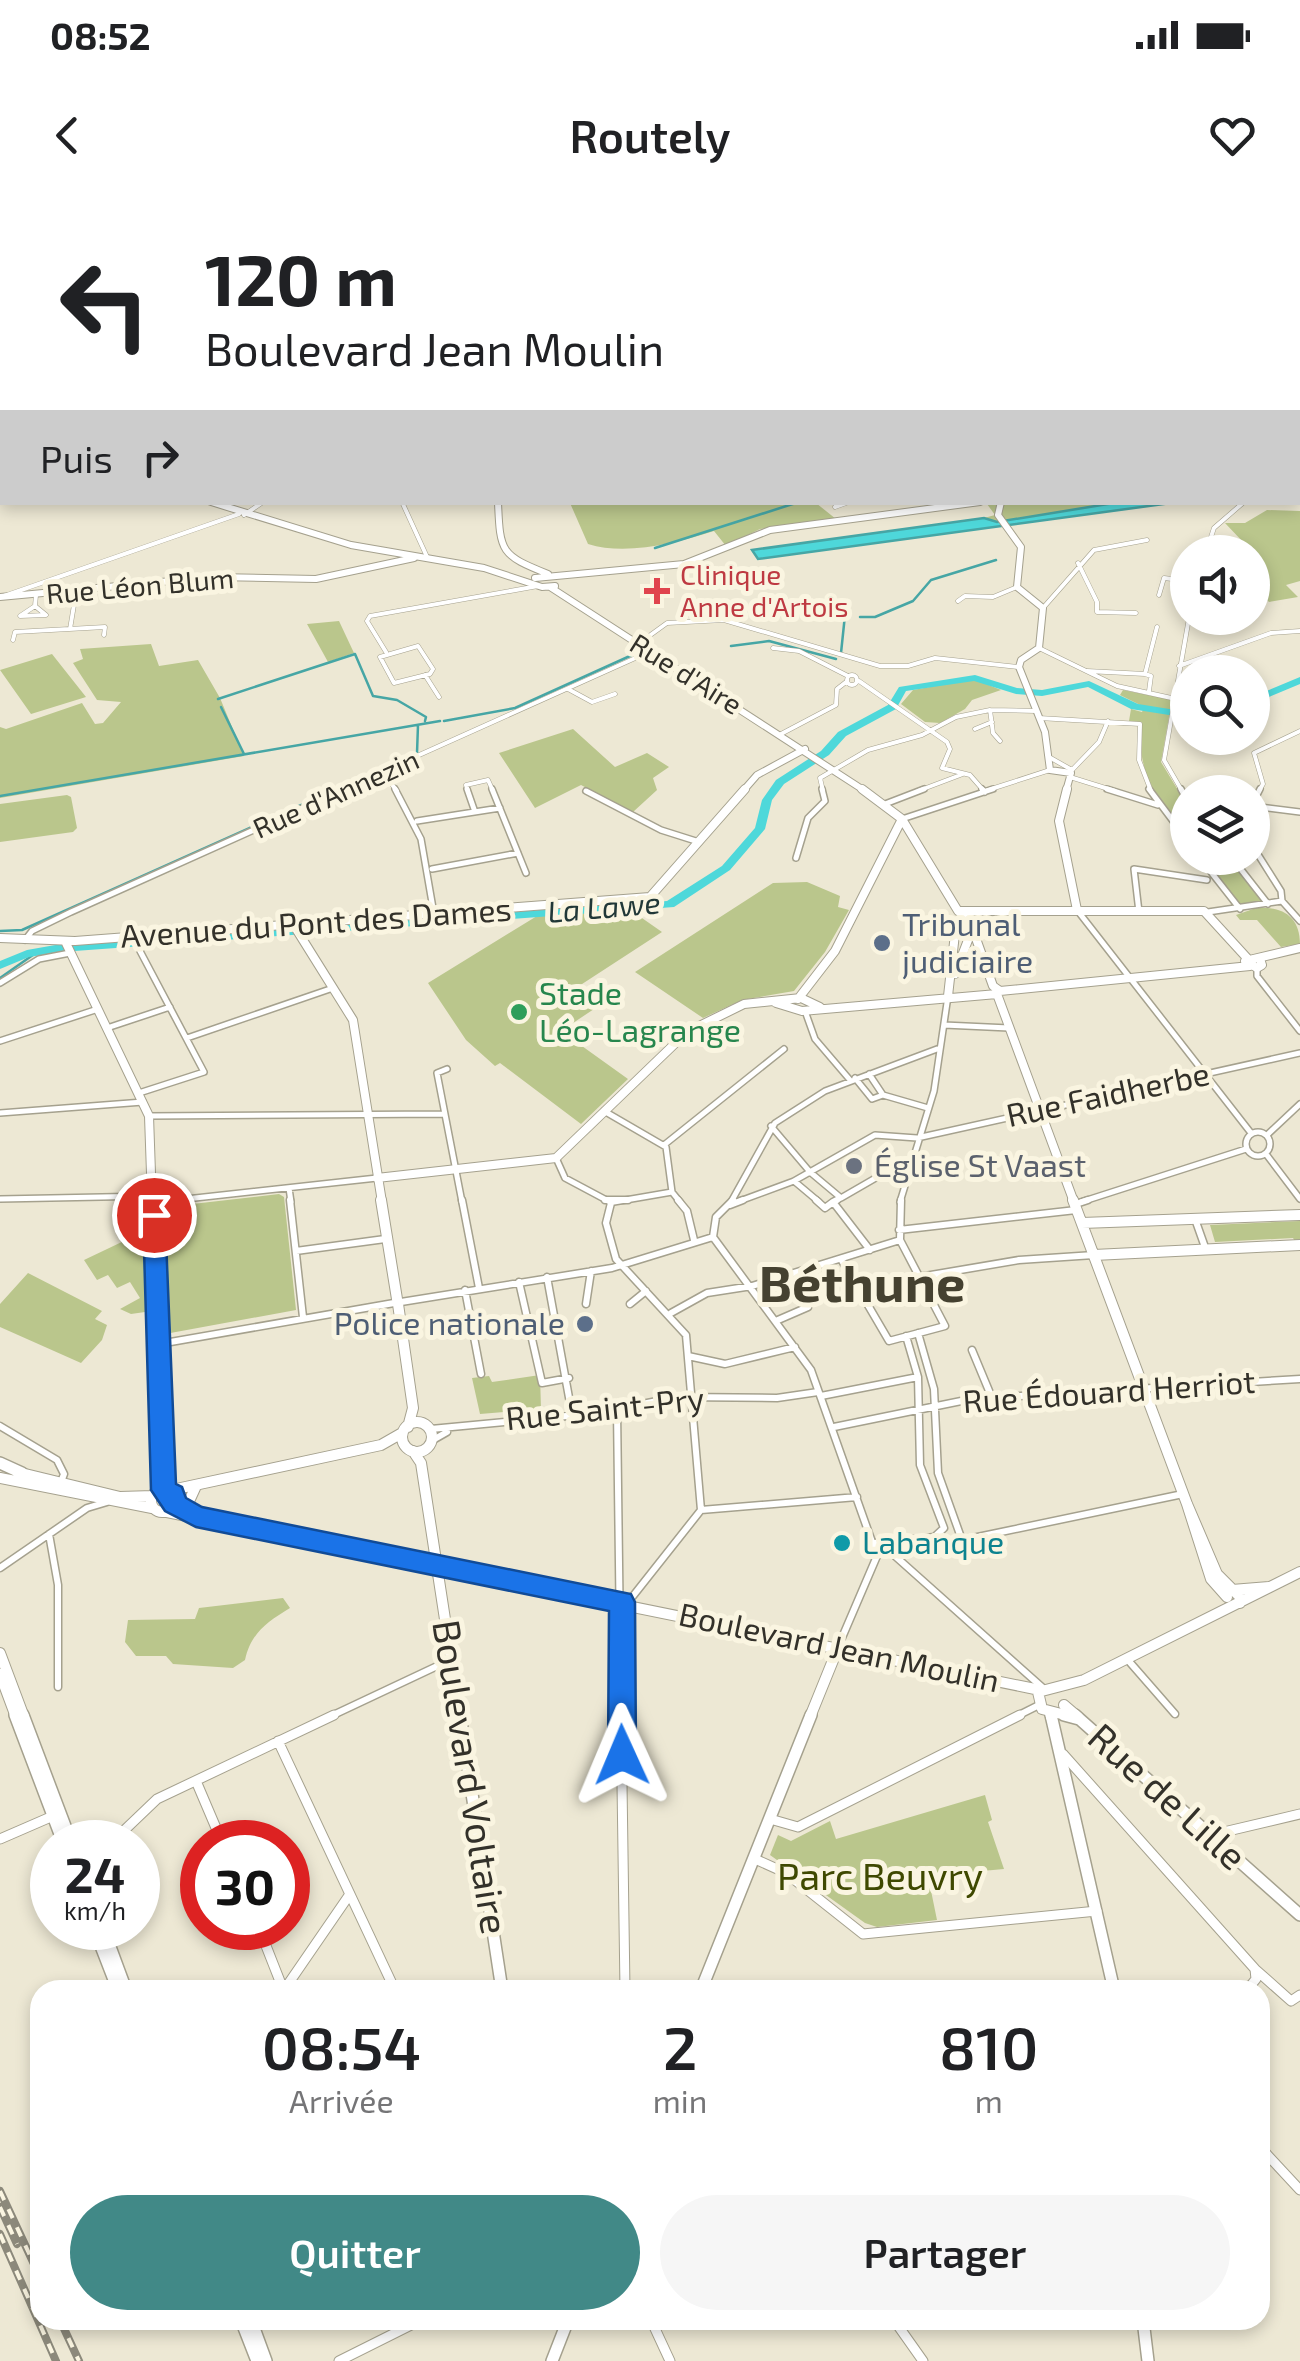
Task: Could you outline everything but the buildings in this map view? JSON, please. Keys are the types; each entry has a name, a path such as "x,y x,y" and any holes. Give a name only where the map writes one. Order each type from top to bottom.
{"main road":[{"path":"329,200 408,200"},
{"path":"0,1465 22,1472"}],"street":[{"path":"218,505 406,559 557,584 572,578 700,560 770,530 962,505"},
{"path":"2,597 258,505"},
{"path":"404,505 428,560"},
{"path":"498,505 503,549 508,558 548,574 557,584"},
{"path":"910,511 945,505"},
{"path":"998,505 1003,521 1021,547 1017,587"},
{"path":"1212,535 1214,528 1241,505"},
{"path":"1039,648 1042,608 1078,564 1103,542 1147,540"},
{"name":"Rue Léon Blum","path":"2,597 76,593 214,576 321,578 406,559"},
{"path":"1078,564 1097,602 1097,612 1136,613"},
{"path":"512,576 529,567"},
{"path":"529,567 537,581"},
{"path":"386,652 366,618 537,581 548,574"},
{"path":"1159,595 1164,578 1170,579"},
{"name":"Rue d'Aire","path":"557,584 651,652 840,770 886,804 902,818 958,911"},
{"path":"958,600 964,596 993,598 1017,587"},
{"path":"1017,587 1042,608"},
{"path":"70,629 76,593"},
{"path":"34,606 36,595"},
{"path":"641,642 667,623 724,620 851,661 896,667 935,658 1019,667"},
{"path":"13,640 15,632 105,627 104,635"},
{"path":"1145,674 1157,627"},
{"path":"1221,655 1280,630 1300,631"},
{"path":"418,646 433,670 394,683 380,657 386,652 418,646"},
{"path":"773,648 800,651 896,704 950,746 942,768 963,774 985,792"},
{"path":"1039,648 1021,660 1019,667 1038,715 1050,770"},
{"path":"1039,648 1086,672 1170,698"},
{"name":"Rue d'Annezin","path":"25,940 32,932 71,912 651,652"},
{"path":"781,734 836,705 837,689 849,678 851,661"},
{"path":"1086,672 1152,676 1151,693"},
{"path":"426,675 439,698"},
{"path":"568,689 592,702 615,694"},
{"path":"990,710 1000,741"},
{"path":"796,858 808,818 825,801 820,778 840,770 868,750 932,730 956,717 990,710 1140,724 1136,750 1141,777 1170,819"},
{"path":"1108,721 1100,742 1070,776 1058,821 1076,910 1251,1133 1266,1135 1270,1141 1266,1154"},
{"path":"975,729 992,722"},
{"path":"1170,728 1164,760 1173,775"},
{"path":"1260,775 1254,753 1300,732"},
{"name":"Avenue du Pont des Dames","path":"0,938 68,947 650,897 757,775 813,754"},
{"path":"1049,757 1070,776"},
{"path":"928,1108 883,1095 872,1099 804,1019 803,1002 834,951 902,818 1050,770 1159,805"},
{"path":"382,773 417,822 432,869 434,914"},
{"path":"886,804 963,774"},
{"path":"475,812 466,785 477,780 490,782 526,872"},
{"path":"586,791 661,830 699,842"},
{"path":"417,822 500,808"},
{"path":"1270,808 1300,812"},
{"path":"432,869 518,853"},
{"path":"1139,912 1132,890 1134,868 1207,880"},
{"path":"1270,874 1281,891 1282,901 1300,922"},
{"path":"1215,875 1243,908"},
{"path":"1245,875 1266,904"},
{"path":"958,911 1208,912 1282,901"},
{"path":"958,911 953,918 956,925 983,956"},
{"path":"958,911 973,927 1185,1499 1217,1574 1234,1598"},
{"path":"1208,912 1253,963 1257,976 1300,1031"},
{"path":"841,1259 889,1341 946,1326 900,1240 898,1209 940,1060 938,1050 956,925"},
{"path":"949,991 973,927"},
{"path":"295,928 352,1020 413,1408 429,1435 421,1462 408,1449 405,1430 413,1408"},
{"path":"0,983 68,947 149,1116 164,1499"},
{"path":"0,1199 154,1200 556,1158 680,1036 733,1008 768,1000 820,1007 949,991 996,991 1130,979 1253,963 1300,948"},
{"path":"0,1114 141,1098 204,1072 140,951"},
{"path":"187,1038 332,988"},
{"path":"107,1028 170,1007"},
{"path":"0,1041 98,1009"},
{"path":"944,1026 1008,1028"},
{"path":"664,1145 784,1049"},
{"path":"705,1980 877,1556 811,1370 713,1237 716,1220 730,1205 771,1126 853,1079 938,1050"},
{"name":"Rue Faidherbe","path":"730,1205 794,1180 875,1135 917,1138 1300,1053"},
{"path":"447,1069 436,1073 480,1288"},
{"path":"869,1074 883,1095"},
{"path":"1266,1135 1300,1104"},
{"path":"604,1111 664,1145"},
{"path":"149,1116 444,1114"},
{"path":"771,1126 837,1200 870,1250"},
{"path":"1246,1148 1251,1133"},
{"path":"664,1145 672,1192 690,1222 694,1240"},
{"path":"899,1230 1077,1207 1246,1148"},
{"path":"1246,1148 1258,1156 1266,1154"},
{"path":"1266,1154 1300,1199"},
{"path":"556,1158 564,1178 611,1203 672,1192"},
{"path":"794,1180 825,1208 886,1172 908,1173"},
{"path":"289,1188 303,1318"},
{"path":"611,1203 604,1232 616,1261 671,1313 686,1335 701,1510 633,1596 622,1602"},
{"path":"1082,1224 1300,1215"},
{"path":"1195,1220 1206,1250"},
{"path":"159,1344 591,1271 713,1237"},
{"path":"296,1250 386,1239"},
{"path":"671,1313 707,1293 752,1286 900,1240"},
{"path":"920,1277 1044,1257 1300,1245"},
{"path":"586,1304 591,1271"},
{"path":"547,1277 569,1378 572,1414"},
{"path":"519,1282 542,1382 569,1378"},
{"path":"465,1290 482,1374"},
{"path":"630,1304 646,1290"},
{"path":"777,1320 808,1307"},
{"path":"918,1333 931,1373 936,1458 962,1543"},
{"path":"877,1556 944,1532 922,1473 918,1377 906,1336"},
{"path":"688,1356 724,1364 796,1347"},
{"path":"972,1350 992,1398"},
{"path":"720,1376 724,1364"},
{"name":"Rue Saint-Pry","path":"429,1435 691,1397 777,1398 918,1377"},
{"name":"Rue Édouard Herriot","path":"834,1426 992,1398 1300,1380"},
{"path":"617,1410 625,1980"},
{"path":"0,1426 58,1460 64,1474 60,1483"},
{"path":"0,1568 94,1504 164,1499 193,1487 381,1445 405,1430 429,1435"},
{"path":"381,1445 408,1449 429,1435"},
{"path":"920,1456 936,1458"},
{"name":"Boulevard Voltaire","path":"421,1462 500,1980"},
{"path":"22,1472 120,1497 164,1499"},
{"path":"0,1478 109,1502"},
{"path":"188,1513 193,1487"},
{"path":"701,1510 857,1497"},
{"name":"Boulevard Jean Moulin","path":"164,1499 188,1513 1016,1685 1042,1694"},
{"path":"895,1550 962,1543 1185,1499"},
{"path":"49,1534 59,1557 55,1596 58,1686"},
{"path":"875,1543 885,1539 1059,1708"},
{"path":"770,1819 792,1827 803,1824 1042,1694 1127,1659 1220,1613 1234,1598 1300,1572"},
{"path":"0,1653 63,1820"},
{"path":"1127,1659 1175,1714"},
{"path":"133,1820 147,1806 196,1780 451,1660"},
{"path":"0,1674 55,1820"},
{"path":"1073,1683 1059,1708 1055,1726 1112,1980"},
{"path":"1042,1694 1059,1708"},
{"name":"Rue de Lille","path":"1059,1708 1079,1719 1300,1915"},
{"path":"278,1741 390,1980"},
{"path":"1060,1752 1084,1772 1267,1980"},
{"path":"196,1780 213,1820"},
{"path":"1212,1835 1300,1814"},
{"path":"0,1839 53,1816"},
{"path":"754,1858 786,1872 863,1934 1098,1911"},
{"path":"291,1980 350,1894"},
{"path":"103,1950 114,1980"},
{"path":"111,1950 122,1980"},
{"path":"268,1950 280,1980"},
{"path":"1254,1969 1255,1980"},
{"path":"1270,1983 1291,2001 1300,1995"},
{"path":"1270,2158 1300,2190"},
{"path":"245,2330 256,2361"},
{"path":"255,2330 266,2361"},
{"path":"339,2361 401,2330"},
{"path":"552,2361 564,2330"},
{"path":"655,2330 670,2361"},
{"path":"901,2330 923,2361"},
{"path":"1144,2330 1148,2361"}],"green space":[{"path":"571,505 818,505 836,519 760,529 726,546 714,531 635,548 588,544"},
{"path":"988,505 1102,505 997,522 984,518 995,515"},
{"path":"1267,510 1300,511 1300,581 1286,585 1298,597 1270,602 1270,535 1236,535 1225,523 1245,523"},
{"path":"339,621 354,653 328,662 307,624"},
{"path":"151,644 159,666 198,660 220,698 244,756 0,798 0,727 6,729 82,703 95,724 103,723 121,702 97,700 73,663 83,659 80,649"},
{"path":"52,654 86,697 31,714 0,670"},
{"path":"974,679 1001,690 972,700 965,709 940,723 925,722 901,704 913,690"},
{"path":"1123,690 1170,700 1161,762 1170,777 1170,814 1146,772 1142,724 1129,721 1131,709 1142,712 1144,707 1120,695"},
{"path":"573,729 615,767 647,753 669,767 653,778 657,790 633,812 581,785 535,808 499,753"},
{"path":"71,797 77,828 73,832 0,842 0,804"},
{"path":"1217,875 1243,875 1264,901 1241,905"},
{"path":"807,882 840,896 838,907 849,910 825,952 794,991 742,1000 703,1018 635,972 773,883"},
{"path":"1256,908 1288,915 1297,926 1300,944 1281,947 1257,920 1240,920 1236,915"},
{"name":"Stade Léo-Lagrange","path":"629,909 662,932 579,986 603,1003 561,1031 628,1079 581,1124 500,1063 495,1066 466,1040 428,983 537,916"},
{"path":"279,1194 284,1197 296,1310 165,1334 161,1212 166,1207"},
{"path":"1300,1221 1300,1242 1296,1243 1293,1238 1215,1242 1210,1225"},
{"path":"147,1230 152,1311 131,1314 120,1309 140,1298 130,1282 117,1288 108,1275 97,1280 84,1260"},
{"path":"28,1273 102,1311 95,1319 107,1325 102,1340 81,1363 0,1327 0,1304"},
{"path":"540,1375 541,1409 480,1414 472,1378 489,1376 492,1382"},
{"path":"283,1598 290,1608 261,1629 245,1660 233,1668 173,1664 166,1656 136,1656 125,1642 128,1620 195,1619 199,1608"},
{"name":"Parc Beuvry","path":"985,1795 992,1820 988,1822 1004,1869 928,1876 937,1920 877,1927 865,1923 770,1855 778,1835 791,1841 830,1821 836,1839"}],"water":[{"path":"1102,505 1156,505 758,559 752,550 984,518 997,522"}],"waterway":[{"path":"655,548 790,505"},
{"path":"860,617 875,617 913,601 931,580 996,560"},
{"path":"841,653 845,615"},
{"path":"811,617 843,616"},
{"path":"731,646 769,641 836,659"},
{"path":"444,721 515,708 641,651"},
{"path":"218,699 355,654 373,696 397,700 426,717 425,721"},
{"name":"La Lawe","path":"0,965 27,954 61,948 670,904 726,868 760,829 767,800 780,782 825,753 842,734 892,707 903,689 975,678 1016,691 1042,693 1089,684 1135,707 1170,712"},
{"name":"La Lawe","path":"1270,693 1300,680"},
{"path":"221,707 244,754"},
{"path":"0,796 440,721"},
{"path":"0,931 22,930 417,753 418,725"},
{"path":"0,978 40,950"}],"railway":[{"path":"0,2191 30,2256"},
{"path":"0,2207 17,2244"},
{"path":"0,2234 30,2302"},
{"path":"42,2330 56,2361"},
{"path":"65,2330 79,2361"}],"place":[{"name":"Clinique Anne d'Artois","path":"657,591"},
{"name":"Tribunal judiciaire","path":"882,943"},
{"name":"Stade Léo-Lagrange","path":"519,1012"},
{"name":"Église St Vaast","path":"854,1166"},
{"name":"Police nationale","path":"585,1324"},
{"name":"Labanque","path":"842,1543"}],"district":[{"name":"Béthune","path":"862,1284"}],"route":[{"path":"154,1215 163,1490 174,1495 174,1504 196,1516 622,1602 622,1755"}]}
